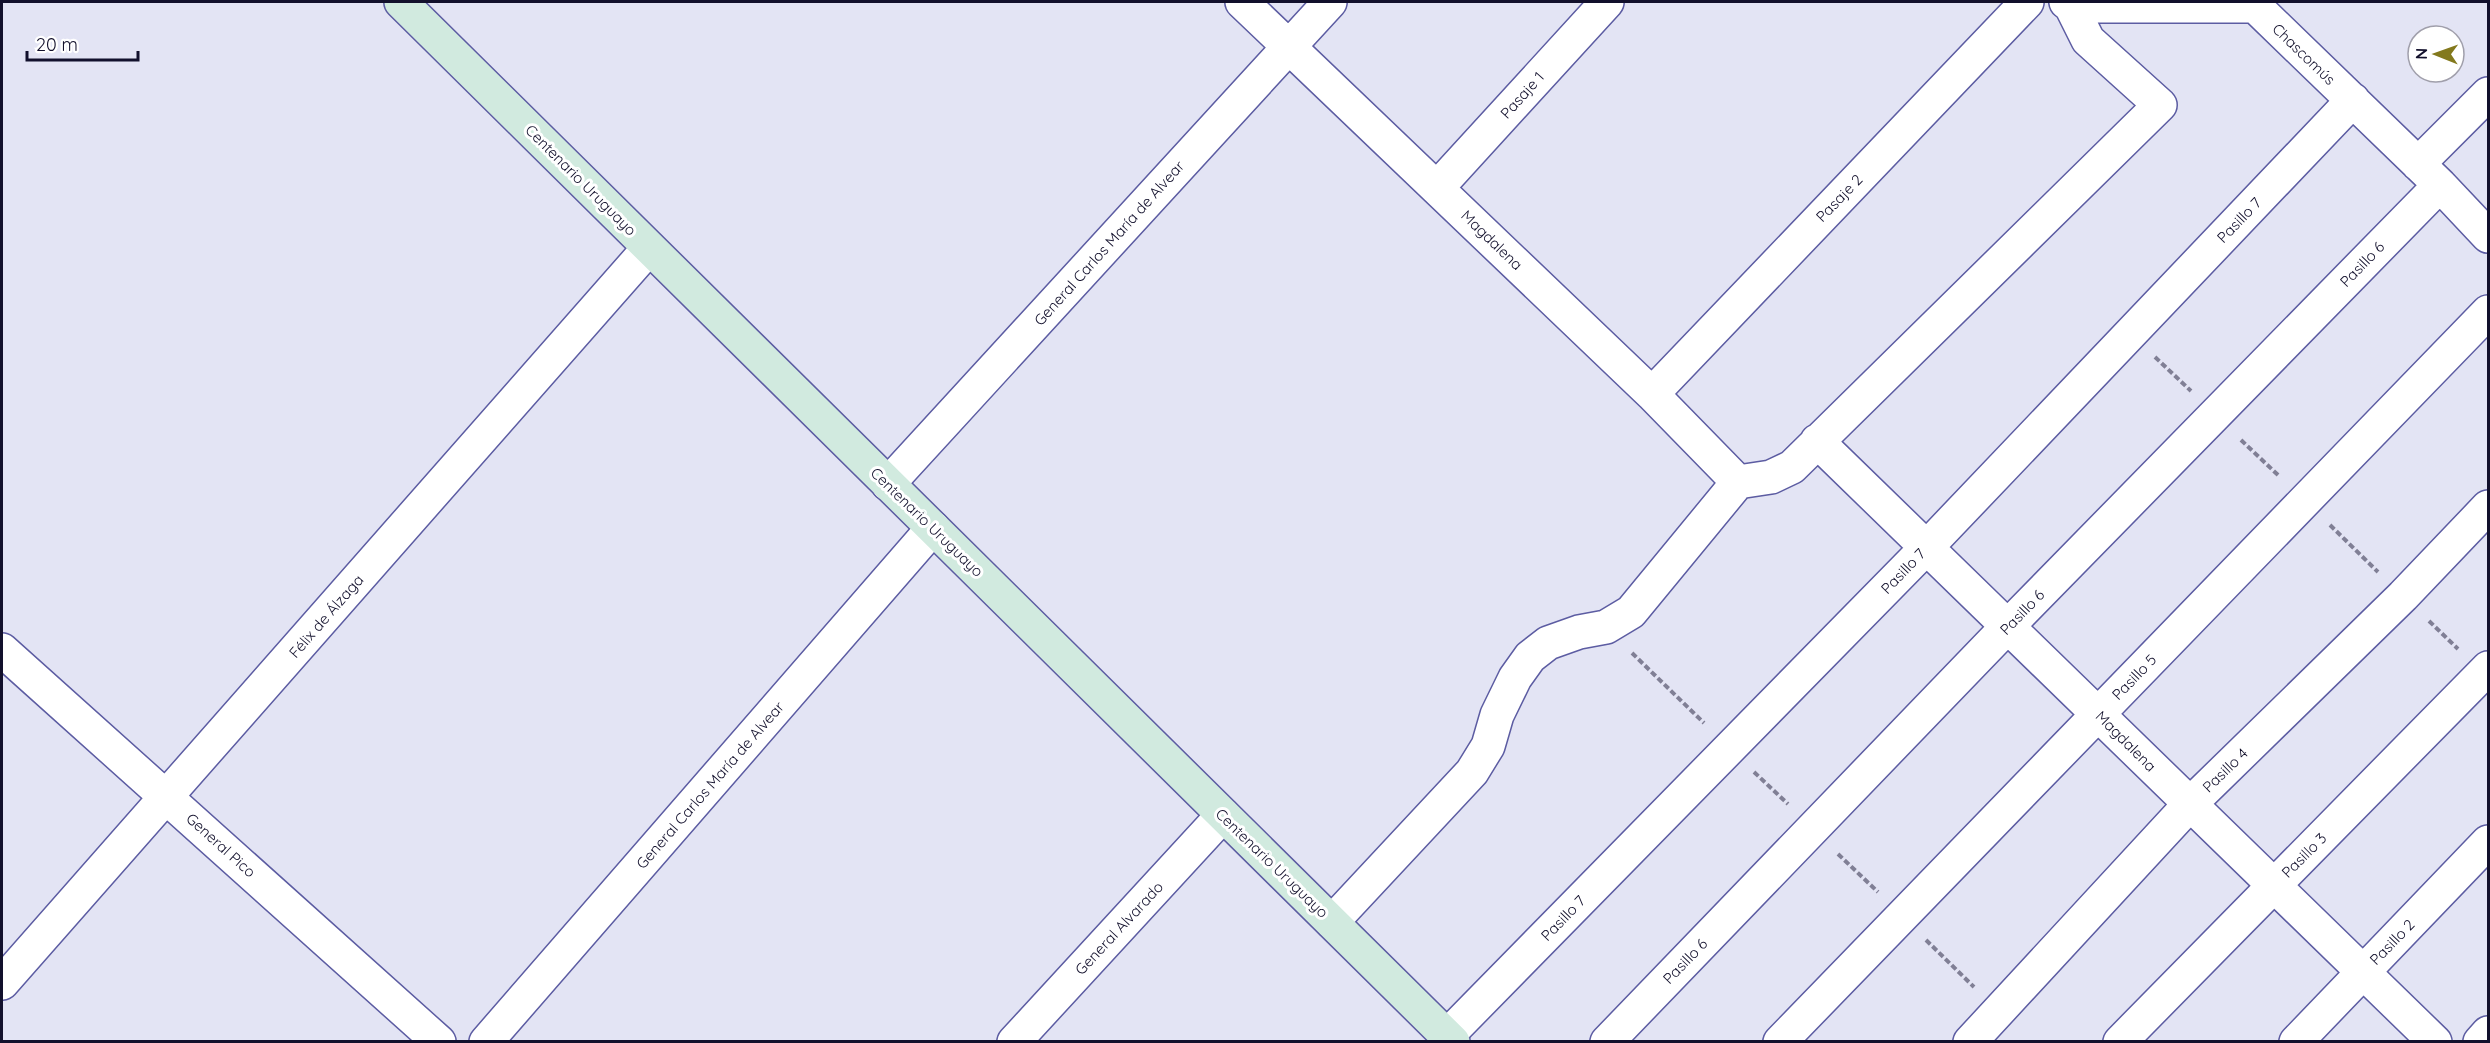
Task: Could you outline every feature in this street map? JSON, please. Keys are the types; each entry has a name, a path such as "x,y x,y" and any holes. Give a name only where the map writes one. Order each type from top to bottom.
{"main road":[{"name":"Centenario Uruguayo","path":"414,6 649,248 1450,1039"}],"street":[{"name":"Magdalena","path":"1242,2 1652,394 1738,482"},
{"name":"General Carlos María de Alvear","path":"888,484 1330,2"},
{"name":"Pasaje 1","path":"1437,188 1607,2"},
{"name":"Pasaje 2","path":"1652,394 2027,2"},
{"name":"Chascomús","path":"2069,4 2257,4 2429,174 2488,236"},
{"path":"1332,922 1472,772 1488,746 1497,715 1515,678 1530,657 1548,644 1580,632 1606,627 1630,612 1738,482 1771,477 1792,467 2160,105 2088,40 2069,4"},
{"path":"2429,174 2488,94"},
{"name":"Pasillo 7","path":"1450,1039 1927,547 2353,100"},
{"name":"Pasillo 6","path":"1607,1041 2008,626 2429,174"},
{"name":"Félix de Álzaga","path":"2,983 649,248"},
{"name":"Pasillo 5","path":"1780,1041 2488,312"},
{"name":"Magdalena","path":"1817,441 2435,1041"},
{"name":"Pasillo 4","path":"1970,1041 2190,804 2395,604 2488,507"},
{"name":"General Carlos María de Alvear","path":"486,1041 933,528"},
{"name":"General Pico","path":"2,650 439,1041"},
{"name":"Pasillo 3","path":"2120,1041 2488,669"},
{"name":"General Alvarado","path":"1014,1041 1223,815"},
{"name":"Pasillo 2","path":"2296,1041 2488,842"},
{"path":"2480,1041 2488,1033"}]}
